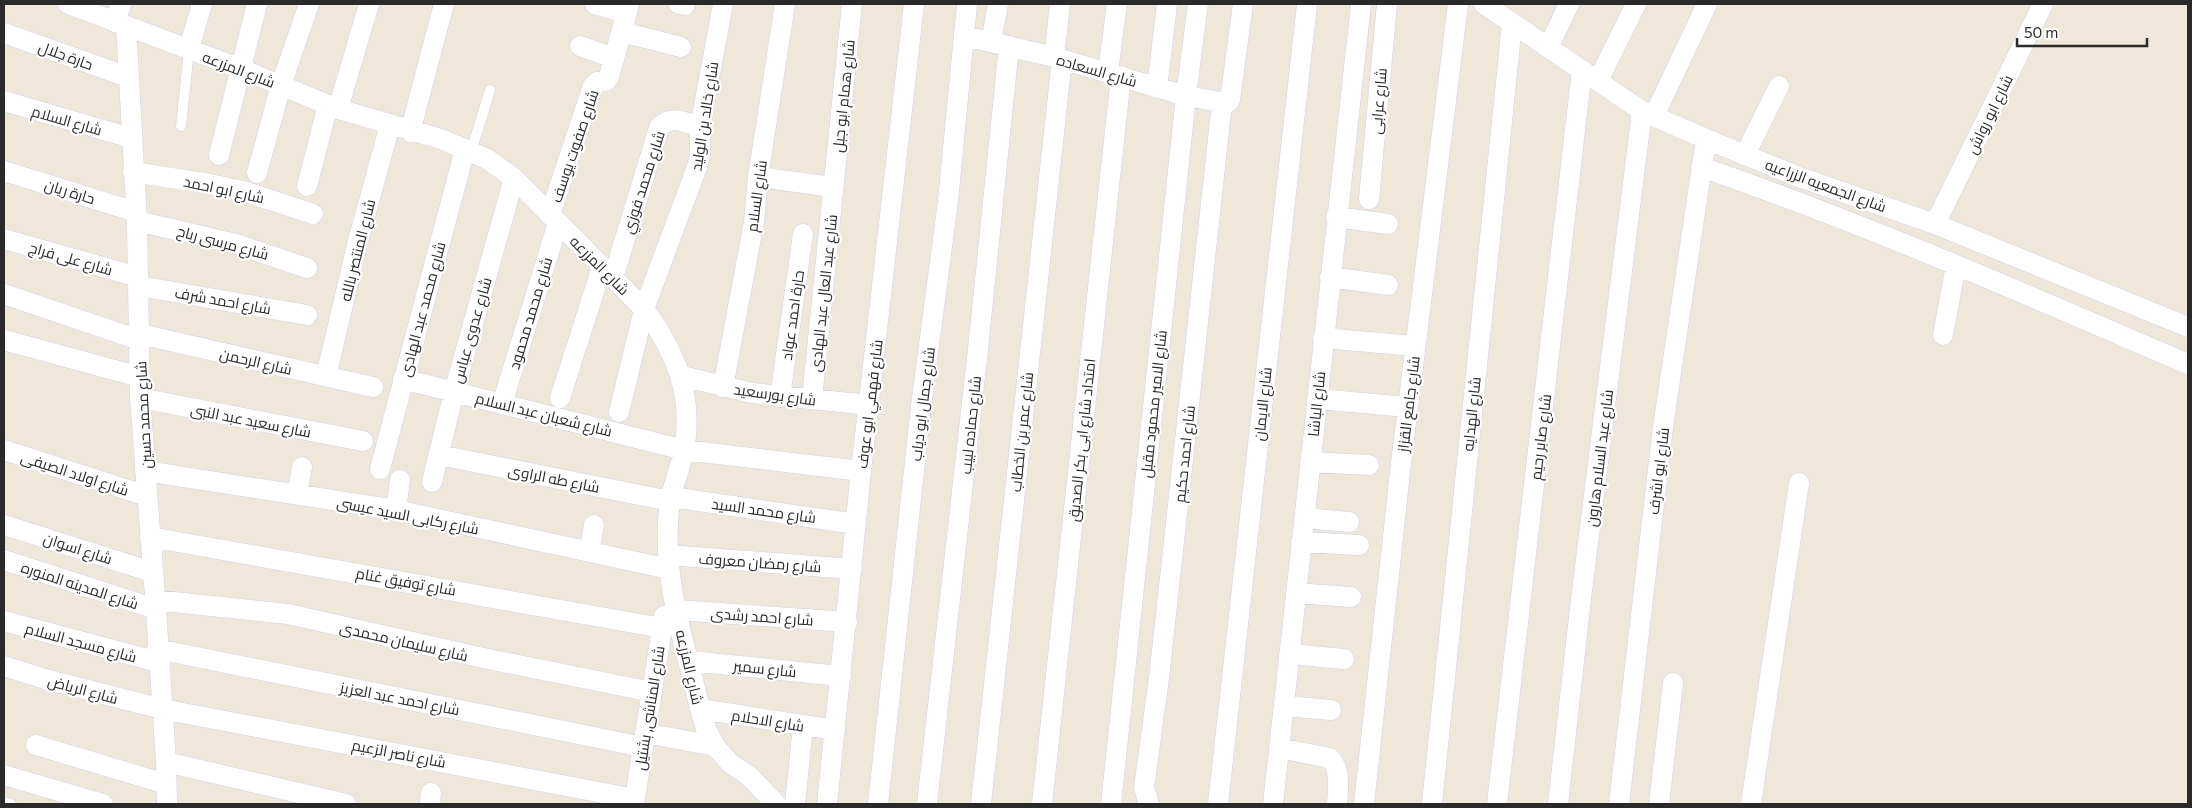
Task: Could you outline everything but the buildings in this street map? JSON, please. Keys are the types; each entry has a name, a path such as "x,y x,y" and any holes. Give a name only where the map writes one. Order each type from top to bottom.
{"street":[{"name":"شارع المزرعه","path":"68,4 121,17 190,49 333,107 410,132 441,139 468,150 501,168 514,178 644,309 661,332 682,376 688,419 684,450 671,499 669,568 700,710 706,730 715,746 730,763 749,776 776,804"},
{"path":"190,49 202,4"},
{"path":"218,155 257,4"},
{"path":"258,173 281,85 309,4"},
{"path":"307,186 369,4"},
{"path":"410,132 444,4"},
{"path":"595,4 626,17 681,47"},
{"name":"شارع خالد بن الوليد","path":"618,412 644,309 697,167 700,154 700,126 723,4"},
{"name":"شارع السلام","path":"723,387 754,222 758,177 785,4"},
{"name":"شارع همام ابو جبل","path":"834,187 852,4"},
{"name":"شارع فهمي ابو عوف","path":"826,804 847,622 861,471 914,4"},
{"name":"شارع جمال ابو دياب","path":"878,804 921,406 948,201 967,4"},
{"name":"شارع حماده لبيب","path":"927,804 978,349 1000,44 998,4"},
{"name":"شارع عمر بن الخطاب","path":"980,804 1058,58 1060,4"},
{"name":"امتداد شارع ابى بكر الصديق","path":"1042,804 1115,74 1117,4"},
{"path":"1157,88 1167,4"},
{"name":"شارع الامير محمود مقبل","path":"1111,804 1186,96 1198,4"},
{"name":"شارع احمد حكيم","path":"1148,804 1144,788 1160,678 1225,102 1243,4"},
{"name":"شارع الايمان","path":"1218,804 1307,4"},
{"name":"شارع الباشا","path":"1273,804 1336,217 1361,4"},
{"name":"شارع عرابى","path":"1369,198 1387,4"},
{"name":"شارع جامع القزاز","path":"1364,804 1415,346 1458,4"},
{"path":"1548,48 1569,4"},
{"name":"شارع صابر رحيم","path":"1497,804 1590,76 1636,4"},
{"name":"شارع عبد السلام هارون","path":"1558,804 1583,589 1648,114 1707,4"},
{"name":"شارع ابو رواش","path":"1935,224 2044,4"},
{"name":"شارع الجمعيه الزراعيه","path":"1487,5 1512,24 1648,114 1706,140 1799,176 1935,224 2188,327"},
{"name":"شارع محمد حسين","path":"121,17 128,77 136,217 140,398 166,762 167,804"},
{"path":"580,46 614,58 626,17"},
{"name":"شارع الهدايه","path":"1432,804 1512,24"},
{"name":"حارة جلال","path":"4,33 128,77"},
{"name":"شارع السعاده","path":"964,36 1058,58 1186,96 1225,102"},
{"name":"شارع صفوت يوسف","path":"554,219 592,86 597,82 608,80 614,58"},
{"path":"1745,155 1778,86"},
{"name":"شارع السلام","path":"4,101 131,138"},
{"name":"شارع محمد فوزي","path":"608,273 659,128 664,122 671,119 700,126"},
{"name":"شارع المنتصر بالله","path":"326,376 358,240 390,125"},
{"path":"1346,127 1375,132"},
{"name":"شارع ابو اشرف","path":"1619,804 1663,427 1706,140"},
{"name":"شارع محمد عبد الهادى","path":"380,469 468,150"},
{"name":"شارع الجمعيه الزراعيه","path":"1701,167 1769,190 1956,265 2188,364"},
{"name":"حارة ريان","path":"4,171 136,217"},
{"name":"شارع ابو احمد","path":"133,172 243,191 313,214"},
{"path":"758,177 834,187"},
{"name":"شارع عدوى عباس","path":"432,482 454,392 514,178"},
{"name":"شارع عبد العال عبد الهادى","path":"812,399 834,187"},
{"name":"شارع مرسى رباح","path":"136,217 236,244 308,268"},
{"path":"1336,217 1388,224"},
{"name":"شارع محمد محمود","path":"502,404 554,219"},
{"name":"حارة احمد عواد","path":"780,397 803,234"},
{"name":"شارع على فراج","path":"4,239 138,281"},
{"path":"1943,335 1956,265"},
{"path":"560,398 608,273"},
{"path":"1330,277 1388,285"},
{"name":"شارع احمد شرف","path":"138,281 307,315"},
{"name":"شارع الرحمن","path":"5,299 140,337 373,387"},
{"path":"1323,338 1415,346"},
{"path":"4,340 140,377"},
{"name":"شارع بورسعيد","path":"682,376 723,387 780,397 869,405"},
{"name":"شارع شعبان عبد السلام","path":"404,380 684,450 861,471"},
{"name":"شارع سعيد عبد النبى","path":"140,398 363,441"},
{"path":"1317,399 1408,407"},
{"name":"شارع اولاد الصيفى","path":"4,450 147,496"},
{"name":"شارع طه الراوى","path":"438,455 671,499"},
{"path":"1310,462 1369,465"},
{"path":"298,494 302,467"},
{"name":"شارع ركابى السيد عيسى","path":"145,471 396,510 669,568"},
{"path":"396,510 400,480"},
{"path":"1752,804 1799,484"},
{"name":"شارع محمد السيد","path":"671,499 856,524"},
{"path":"1304,518 1349,522"},
{"name":"شارع اسوان","path":"4,525 152,572"},
{"path":"589,552 594,525"},
{"name":"شارع توفيق غنام","path":"150,537 662,628"},
{"path":"1301,542 1359,546"},
{"name":"شارع المدينه المنوره","path":"4,560 155,604"},
{"name":"شارع رمضان معروف","path":"669,568 852,569"},
{"name":"شارع المناشى, بشتيل","path":"638,802 644,740 662,628 669,568"},
{"path":"1296,593 1351,597"},
{"name":"شارع سليمان محمدى","path":"155,604 288,614 488,660 652,692"},
{"name":"شارع احمد رشدى","path":"677,610 847,622"},
{"name":"شارع مسجد السلام","path":"4,621 158,656"},
{"path":"1289,654 1344,659"},
{"name":"شارع احمد عبد العزيز","path":"158,656 644,740 715,746"},
{"name":"شارع سمير","path":"689,661 841,676"},
{"name":"شارع الرياض","path":"4,666 45,679 162,709"},
{"path":"1659,804 1673,683"},
{"path":"1284,706 1331,710"},
{"name":"شارع ناصر الزعيم","path":"162,709 638,802"},
{"name":"شارع الاحلام","path":"700,710 835,730"},
{"path":"795,804 803,725"},
{"path":"36,745 166,784"},
{"path":"1280,748 1330,758 1335,764 1337,771 1337,804"},
{"path":"166,762 284,797 338,803"},
{"path":"4,775 103,804"}],"lane":[{"path":"181,126 190,49"},
{"path":"468,150 490,90"},
{"path":"4,802 11,804"}]}
